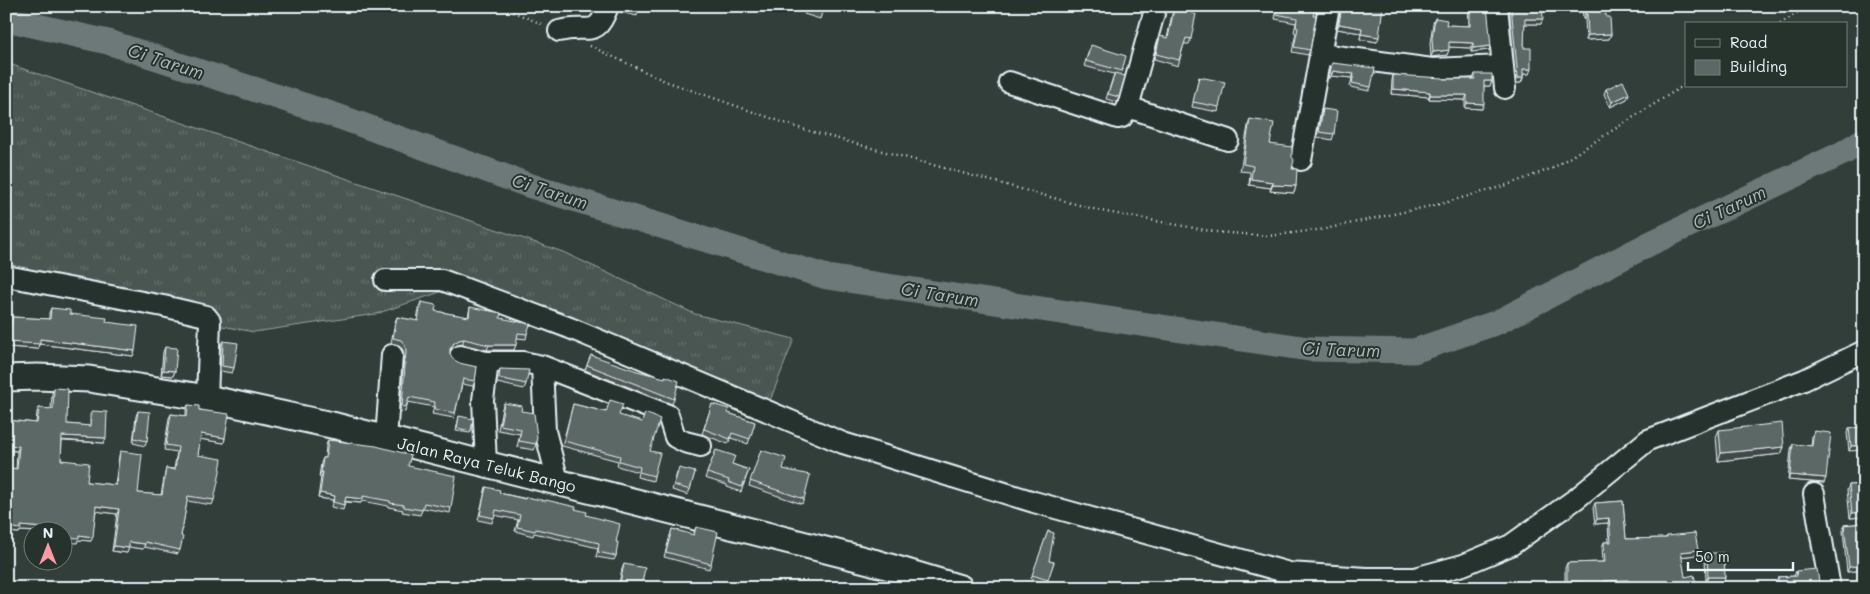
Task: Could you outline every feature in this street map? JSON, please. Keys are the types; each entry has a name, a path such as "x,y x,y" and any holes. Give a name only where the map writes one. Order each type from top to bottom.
{"main road":[{"name":"Jalan Raya Teluk Bango","path":"6,378 37,377 89,380 208,398 336,426 873,562 960,588"}],"street":[{"path":"560,31 570,28 594,28 599,26 608,6"},
{"path":"1009,82 1118,118 1124,116 1156,6"},
{"path":"1301,160 1329,6"},
{"path":"1497,6 1505,88"},
{"path":"1321,54 1432,68 1503,66"},
{"path":"1128,107 1228,140"},
{"path":"6,276 164,306 206,316 210,321 208,398"},
{"path":"385,280 442,280 570,328 843,443 1034,502 1289,573 1366,578 1415,578 1463,565 1510,545 1577,498 1648,440 1804,380 1864,351"},
{"path":"386,439 392,355"},
{"path":"460,356 488,362 523,362 542,366 668,415 676,437 685,442 701,446"},
{"path":"486,464 483,400 488,362"},
{"path":"542,366 545,431 558,481"},
{"path":"1814,494 1830,588"}],"path":[{"path":"499,6 560,31"},
{"path":"1783,22 1808,6"},
{"path":"587,45 665,81 802,129 1101,211 1216,232 1268,236 1325,229 1440,204 1507,185 1553,168 1685,85"}],"green space":[{"path":"6,63 563,252 695,314 794,339 764,416 443,291 376,314 254,332 6,285"}],"building":[{"path":"622,6 640,6 638,11"},
{"path":"824,6 823,12 806,7"},
{"path":"1278,6 1316,6 1313,16 1316,16 1310,50 1294,47 1298,28 1296,27 1297,18 1276,14"},
{"path":"1342,6 1383,6 1379,37 1361,34 1362,28 1339,24"},
{"path":"1470,6 1487,6 1491,46 1473,48 1473,43 1449,42 1449,50 1433,52 1432,38 1435,18 1447,20 1446,25 1470,26"},
{"path":"1511,6 1542,6 1543,19 1525,19 1524,48 1531,48 1531,69 1523,69 1523,78 1518,78"},
{"path":"1584,6 1605,6 1606,17 1610,17 1611,34 1588,35 1587,14 1585,14"},
{"path":"1174,9 1196,14 1191,39 1186,38 1179,60 1156,54 1160,36 1168,38"},
{"path":"1091,45 1126,56 1122,71 1086,61"},
{"path":"1332,63 1375,68 1371,87 1352,83 1354,74 1333,71 1332,74 1330,73"},
{"path":"1115,73 1125,76 1119,97 1108,94"},
{"path":"1475,74 1492,74 1492,81 1484,81 1484,104 1467,103 1467,95 1430,95 1430,92 1393,89 1393,75 1443,79 1475,79"},
{"path":"1199,77 1225,82 1219,107 1193,102"},
{"path":"1623,81 1629,94 1612,102 1606,89"},
{"path":"1323,109 1337,111 1334,134 1319,132"},
{"path":"1250,119 1274,123 1270,144 1292,147 1292,157 1294,160 1292,169 1297,169 1296,186 1273,185 1273,182 1251,179 1253,166 1243,164"},
{"path":"421,302 436,305 435,311 469,317 470,307 501,313 500,318 530,324 527,334 518,333 516,345 489,345 464,339 454,343 450,349 453,359 459,363 477,367 475,381 463,379 455,413 434,409 435,402 409,397 406,407 402,406 406,351 405,345 401,340 393,338 397,317 418,321"},
{"path":"51,308 70,310 70,314 107,318 106,322 138,326 135,351 40,339 40,344 6,342 6,325 11,326 12,317 50,319"},
{"path":"223,341 238,343 234,368 222,366"},
{"path":"165,347 177,348 175,371 163,370"},
{"path":"591,355 637,371 665,378 665,376 679,381 674,399 587,365"},
{"path":"500,369 529,370 526,384 499,378"},
{"path":"54,388 68,389 67,424 91,426 92,411 107,412 106,438 62,436 61,460 89,463 87,482 116,485 120,451 142,454 138,493 162,495 166,468 175,470 178,447 166,445 171,414 187,416 188,405 199,406 199,410 229,414 225,438 201,434 198,455 222,459 219,477 214,500 188,496 180,550 145,542 145,544 129,542 129,548 114,546 119,509 96,506 93,537 79,535 79,538 72,538 72,522 22,522 21,529 7,527 11,493 6,492 6,467 17,469 19,446 6,445 6,420 37,423 39,408 53,409"},
{"path":"610,400 623,404 619,415 642,422 645,413 660,419 650,451 660,453 654,476 639,472 640,467 619,461 620,456 564,441 573,404 606,412"},
{"path":"504,403 522,406 521,411 534,413 536,444 519,441 521,429 500,425"},
{"path":"712,404 729,409 728,413 755,422 750,439 732,433 730,439 704,429"},
{"path":"138,411 150,412 147,441 134,438"},
{"path":"459,416 473,419 471,431 457,428"},
{"path":"1782,423 1784,447 1721,453 1719,430"},
{"path":"1864,427 1864,445 1851,446 1849,428"},
{"path":"1814,431 1831,433 1826,478 1790,475 1793,444 1812,446"},
{"path":"328,440 376,446 411,455 408,466 456,476 451,508 424,503 422,510 363,496 363,499 346,497 344,505 333,502 335,496 320,493 323,458 326,458"},
{"path":"716,450 735,456 732,464 749,470 742,487 728,482 729,480 707,473"},
{"path":"761,450 786,458 783,469 810,475 804,499 750,481"},
{"path":"679,468 695,472 690,490 674,485"},
{"path":"1864,484 1864,512 1852,513 1849,485"},
{"path":"486,487 500,490 499,493 525,499 526,497 546,500 576,507 575,509 587,512 586,515 620,524 616,542 618,542 616,556 598,552 599,543 536,529 535,531 517,527 520,515 496,510 494,518 480,515"},
{"path":"1623,501 1626,539 1667,538 1667,536 1695,533 1698,550 1681,552 1685,577 1694,575 1697,588 1628,588 1628,580 1604,581 1604,588 1582,588 1582,582 1567,582 1567,563 1605,562 1604,542 1611,542 1609,518 1597,519 1595,503"},
{"path":"1864,523 1864,565 1849,567 1844,525"},
{"path":"696,527 718,532 711,564 666,552 672,529 694,535"},
{"path":"1048,531 1054,533 1049,561 1054,562 1048,580 1032,575"},
{"path":"1707,553 1724,553 1725,577 1708,577"},
{"path":"624,564 645,568 641,588 619,588"},
{"path":"1817,569 1820,588 1779,588 1778,577 1797,576 1796,571"},
{"path":"1213,580 1252,588 1212,588"},
{"path":"1253,584 1281,588 1252,588"}],"waterway":[{"name":"Ci Tarum","path":"6,19 108,42 340,117 528,185 827,277 1309,349 1414,351 1498,322 1651,243 1843,153 1864,140"}]}
